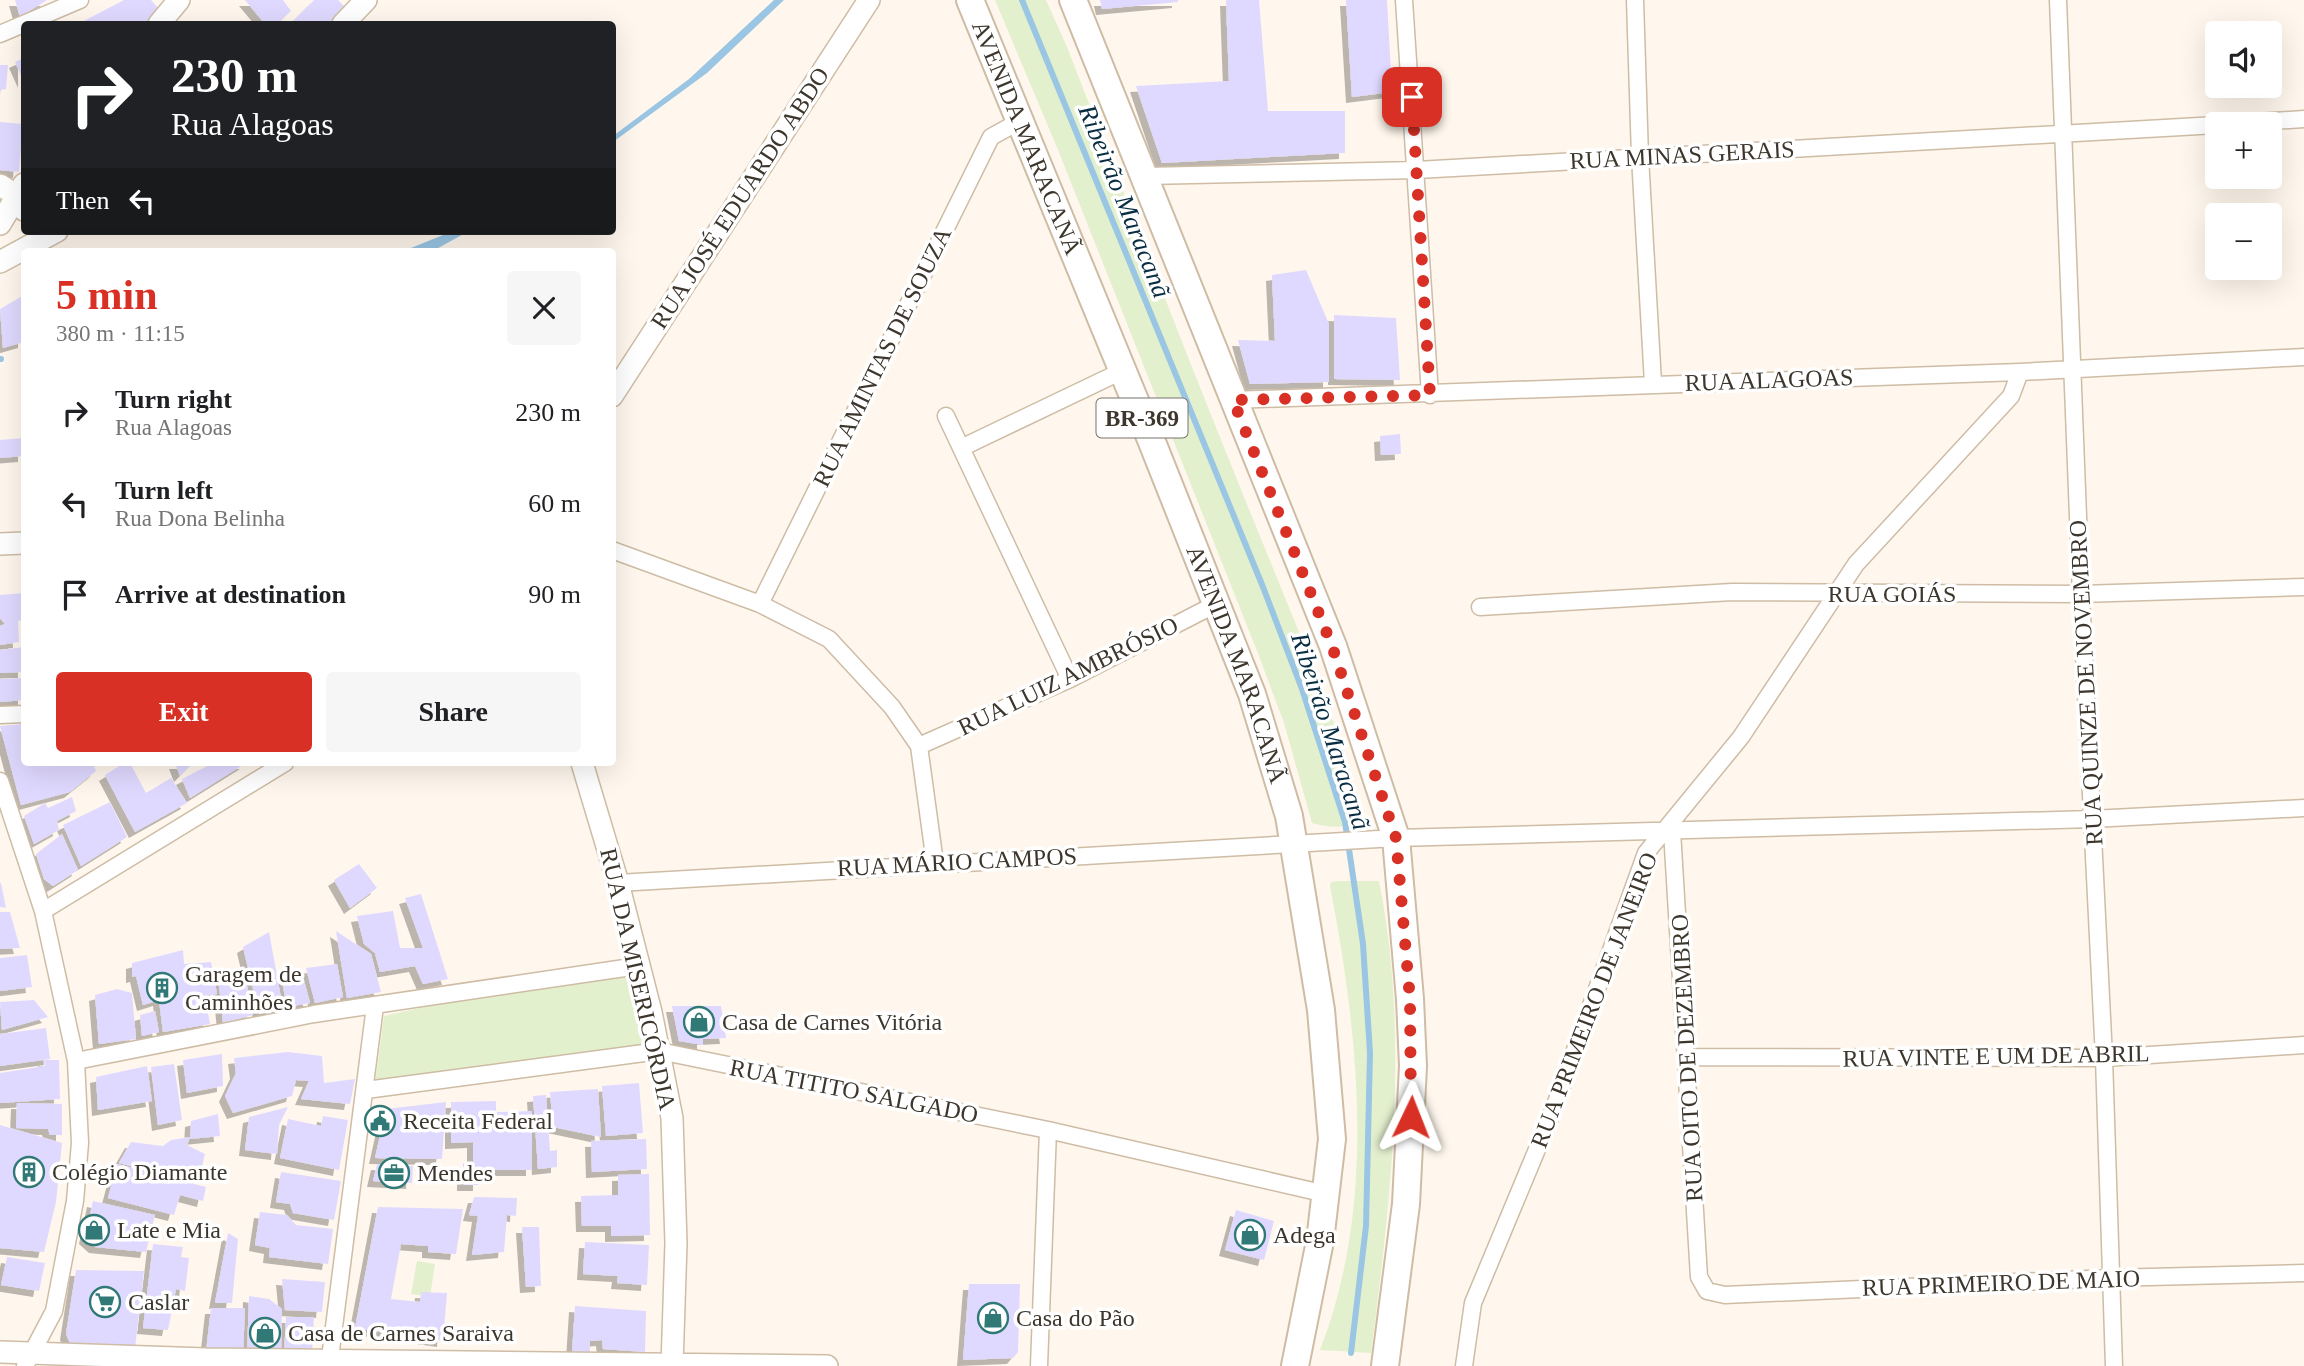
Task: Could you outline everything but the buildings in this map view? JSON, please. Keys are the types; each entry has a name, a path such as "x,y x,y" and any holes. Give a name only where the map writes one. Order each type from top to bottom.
{"main road":[{"name":"AVENIDA MARACANÃ","path":"970,0 1252,694 1296,843 1331,1097 1332,1139 1326,1194 1295,1366"},
{"path":"1073,0 1146,176 1332,646 1387,838 1410,999 1413,1066 1406,1204 1385,1366"}],"street":[{"path":"31,21 80,0"},
{"path":"162,21 179,0"},
{"path":"346,21 366,0"},
{"name":"RUA JOSÉ EDUARDO ABDO","path":"616,384 869,0"},
{"path":"1404,0 1430,395"},
{"path":"1635,0 1640,158 1653,383"},
{"name":"RUA QUINZE DE NOVEMBRO","path":"2058,0 2081,594 2104,1058 2114,1366"},
{"path":"0,34 21,25"},
{"path":"2282,120 2304,119"},
{"name":"RUA AMINTAS DE SOUZA","path":"760,604 990,137 1018,122"},
{"name":"RUA MINAS GERAIS","path":"1146,176 1417,170 2205,126"},
{"path":"0,216 13,194"},
{"path":"0,224 13,194"},
{"path":"26,248 50,235"},
{"path":"0,262 21,251"},
{"name":"RUA ALAGOAS","path":"1233,400 2020,372 2074,367 2304,357"},
{"path":"961,448 1122,371"},
{"name":"RUA PRIMEIRO DE JANEIRO","path":"1464,1366 1473,1303 1553,1111 1646,853 1668,831 1741,737 1838,595 1856,564 2011,396 2020,372"},
{"path":"946,416 1070,679"},
{"path":"0,544 21,543"},
{"path":"616,551 760,604 829,639 892,707 919,746 935,863"},
{"name":"RUA GOIÁS","path":"1480,607 1732,592 1838,595 2081,594 2304,587"},
{"name":"RUA LUIZ AMBRÓSIO","path":"919,746 1070,679 1216,604"},
{"path":"0,715 21,714"},
{"path":"43,911 280,766"},
{"name":"RUA DA MISERICÓRDIA","path":"583,766 618,883 659,1051 672,1118 675,1173 672,1364"},
{"path":"0,781 43,911 76,1061 80,1143 75,1201 54,1311 29,1358"},
{"name":"RUA MÁRIO CAMPOS","path":"618,883 1387,838 2092,819 2304,808"},
{"name":"RUA OITO DE DEZEMBRO","path":"1668,831 1702,1285"},
{"path":"76,1061 314,1014 638,966"},
{"path":"330,1362 375,1006"},
{"name":"RUA VINTE E UM DE ABRIL","path":"1687,1057 2104,1058 2304,1045"},
{"name":"RUA TITITO SALGADO","path":"366,1090 659,1051 1048,1130 1326,1194"},
{"path":"1039,1366 1048,1130"},
{"name":"RUA PRIMEIRO DE MAIO","path":"1702,1285 1715,1294 1725,1295 2110,1278 2304,1273"},
{"path":"0,1352 29,1358 827,1366"}],"green space":[{"path":"995,0 1046,0 1067,47 1321,689 1365,819 1360,822 1340,827 1312,823 1284,723 1257,651 1058,150"},
{"path":"1379,881 1394,998 1394,1117 1385,1236 1371,1353 1320,1350 1338,1294 1350,1237 1356,1179 1355,1061 1349,1002 1330,886 1331,882"},
{"path":"634,974 649,1044 375,1084 384,1016 433,1005"},
{"path":"417,1261 435,1264 430,1297 411,1294"}],"water":[{"path":"774,0 784,0 707,73 616,140 616,134 689,79"},
{"path":"443,235 462,235 438,248 411,248"}],"waterway":[{"name":"Ribeirão Maracanã","path":"1022,0 1263,587 1302,689 1345,822 1363,944 1370,1053 1366,1226 1351,1353"}],"place":[{"name":"Garagem de Caminhões","path":"162,988"},
{"name":"Casa de Carnes Vitória","path":"699,1022"},
{"name":"Receita Federal","path":"380,1121"},
{"name":"Colégio Diamante","path":"29,1172"},
{"name":"Mendes","path":"394,1173"},
{"name":"Late e Mia","path":"94,1230"},
{"name":"Adega","path":"1250,1235"},
{"name":"Caslar","path":"105,1302"},
{"name":"Casa do Pão","path":"993,1318"},
{"name":"Casa de Carnes Saraiva","path":"265,1333"}],"route":[{"path":"1411,1117 1413,1066 1410,999 1396,838 1332,646 1233,400 1430,395 1412,97"}]}
